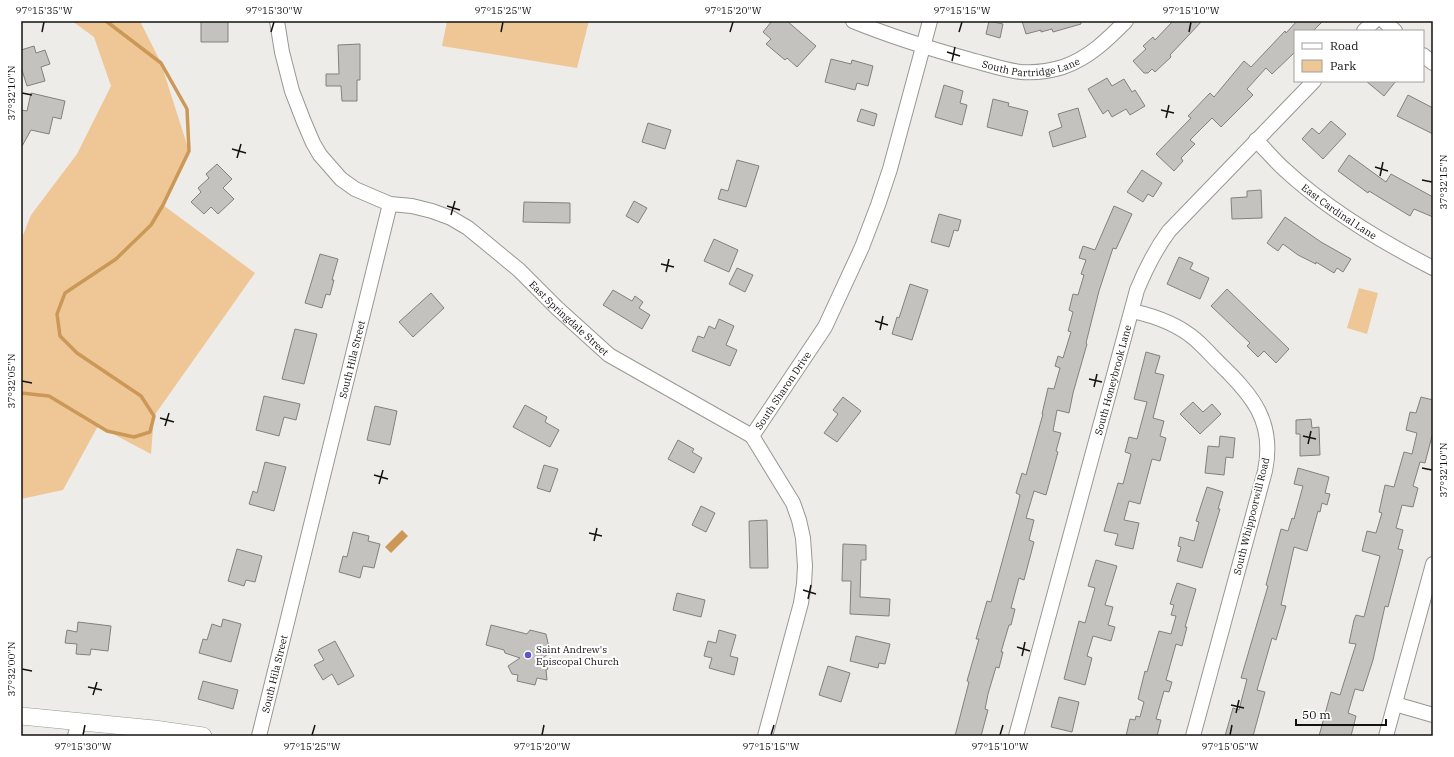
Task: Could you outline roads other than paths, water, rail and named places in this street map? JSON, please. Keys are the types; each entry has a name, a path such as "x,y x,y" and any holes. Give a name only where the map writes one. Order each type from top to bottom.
{"street":[{"path":"277,21 282,52 292,91 313,143 320,155 341,179 355,189 390,204"},
{"name":"South Partridge Lane","path":"853,21 890,36 1020,72 1048,71 1069,65 1090,54 1103,44 1126,21"},
{"name":"South Sharon Drive","path":"765,736 801,603 805,566 803,538 793,503 752,436 825,328 862,247 890,169 930,21"},
{"path":"1365,30 1374,21"},
{"path":"1384,21 1393,30"},
{"path":"1424,56 1433,63"},
{"name":"South Honeybrook Lane","path":"1016,736 1137,290 1145,270 1168,231 1313,82"},
{"name":"East Cardinal Lane","path":"1256,140 1284,169 1313,192 1380,239 1433,268"},
{"name":"East Springdale Street","path":"390,204 412,206 432,211 451,218 468,228 519,270 557,308 609,355 752,436"},
{"name":"South Hila Street","path":"259,736 390,204"},
{"name":"South Whippoorwill Road","path":"1132,311 1166,321 1196,340 1248,393 1262,417 1266,435 1267,448 1265,471 1193,736"},
{"path":"1386,736 1433,564"},
{"path":"1395,704 1433,715"},
{"path":"21,716 77,729 154,728 203,736"}],"waterway":[{"path":"21,393 49,396 107,431 134,437 150,432 154,416 141,396 77,353 60,336 57,314 65,293 116,259 151,225 163,205 189,151 187,109 161,63 106,21"}],"place":[{"name":"Saint Andrew's Episcopal Church","path":"528,655"}]}
